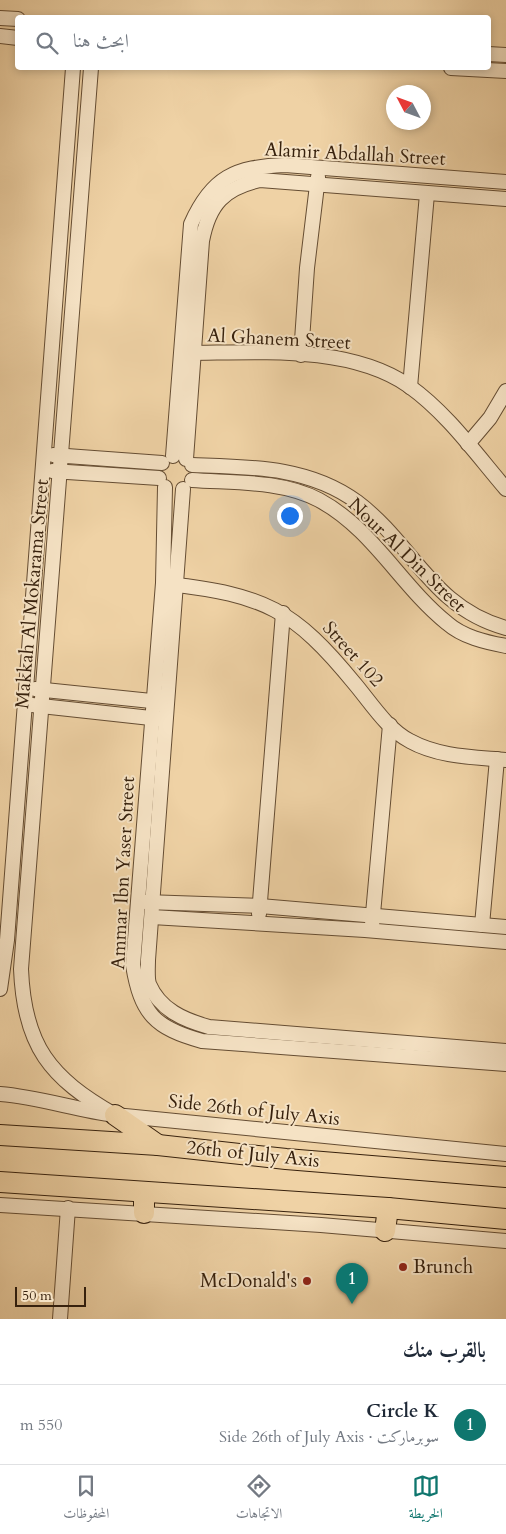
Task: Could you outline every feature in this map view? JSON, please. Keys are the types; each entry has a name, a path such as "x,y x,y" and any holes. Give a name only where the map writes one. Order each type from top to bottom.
{"highway":[{"path":"115,1115 158,1144"},
{"name":"26th of July Axis","path":"0,1135 158,1144 286,1159 506,1177"},
{"path":"0,1182 388,1208 506,1218"},
{"path":"144,1192 144,1213"},
{"path":"386,1231 388,1208"}],"street":[{"path":"0,18 15,19"},
{"path":"0,36 15,38"},
{"path":"491,54 506,55"},
{"name":"Makkah Al Mokarama Street","path":"0,989 4,970 8,925 50,346 73,70"},
{"name":"Makkah Al Mokarama Street","path":"91,70 24,926 22,995 27,1020 37,1044 50,1066 69,1086 115,1115"},
{"path":"488,70 506,71"},
{"name":"Alamir Abdallah Street","path":"204,212 216,184 236,172 259,166 319,167 506,182"},
{"path":"301,356 307,268 319,167"},
{"path":"405,174 402,183 405,192"},
{"path":"410,387 433,176"},
{"name":"Alamir Abdallah Street","path":"178,461 187,353 188,240 190,224 214,206 226,193 242,184 260,180 317,186 506,199"},
{"path":"50,346 70,346"},
{"name":"Al Ghanem Street","path":"187,353 301,356 359,363 386,372 410,387 428,402 468,444 506,489"},
{"path":"468,444 490,418 506,391"},
{"name":"Nour Al Din Street","path":"43,454 178,461 290,472 324,483 356,502 383,526 422,570 460,608 487,623 506,628"},
{"name":"Ammar Ibn Yaser Street","path":"178,461 162,482 163,583 159,702 165,719 148,960 149,983 163,1005 184,1020 208,1027 357,1046"},
{"name":"Ammar Ibn Yaser Street","path":"178,461 188,485 178,585 159,702 151,718 134,965 138,992 151,1017 175,1034 202,1041 357,1046 500,1057"},
{"path":"42,470 162,482"},
{"name":"Nour Al Din Street","path":"162,482 174,490 188,485 286,488 318,500 346,517 448,624 478,640 506,646"},
{"path":"407,582 422,570"},
{"name":"Street 102","path":"163,583 241,596 263,603 283,613 330,652 390,725 409,741 428,750 448,754 501,759"},
{"path":"259,922 283,613"},
{"path":"25,688 159,702"},
{"path":"24,704 165,719"},
{"path":"372,930 390,725"},
{"path":"482,925 501,759"},
{"path":"18,780 36,781"},
{"path":"16,806 34,807"},
{"path":"13,858 30,858"},
{"path":"139,901 260,906 506,927"},
{"path":"152,917 259,922 506,942"},
{"path":"8,925 24,926"},
{"path":"226,1043 228,1029"},
{"name":"Side 26th of July Axis","path":"0,1094 115,1115 506,1154"},
{"path":"0,1205 144,1213 506,1241"},
{"path":"60,1319 68,1208"}],"place":[{"name":"Brunch","path":"403,1267"},
{"name":"McDonald's","path":"307,1281"},
{"name":"Circle K","path":"352,1304"}]}
